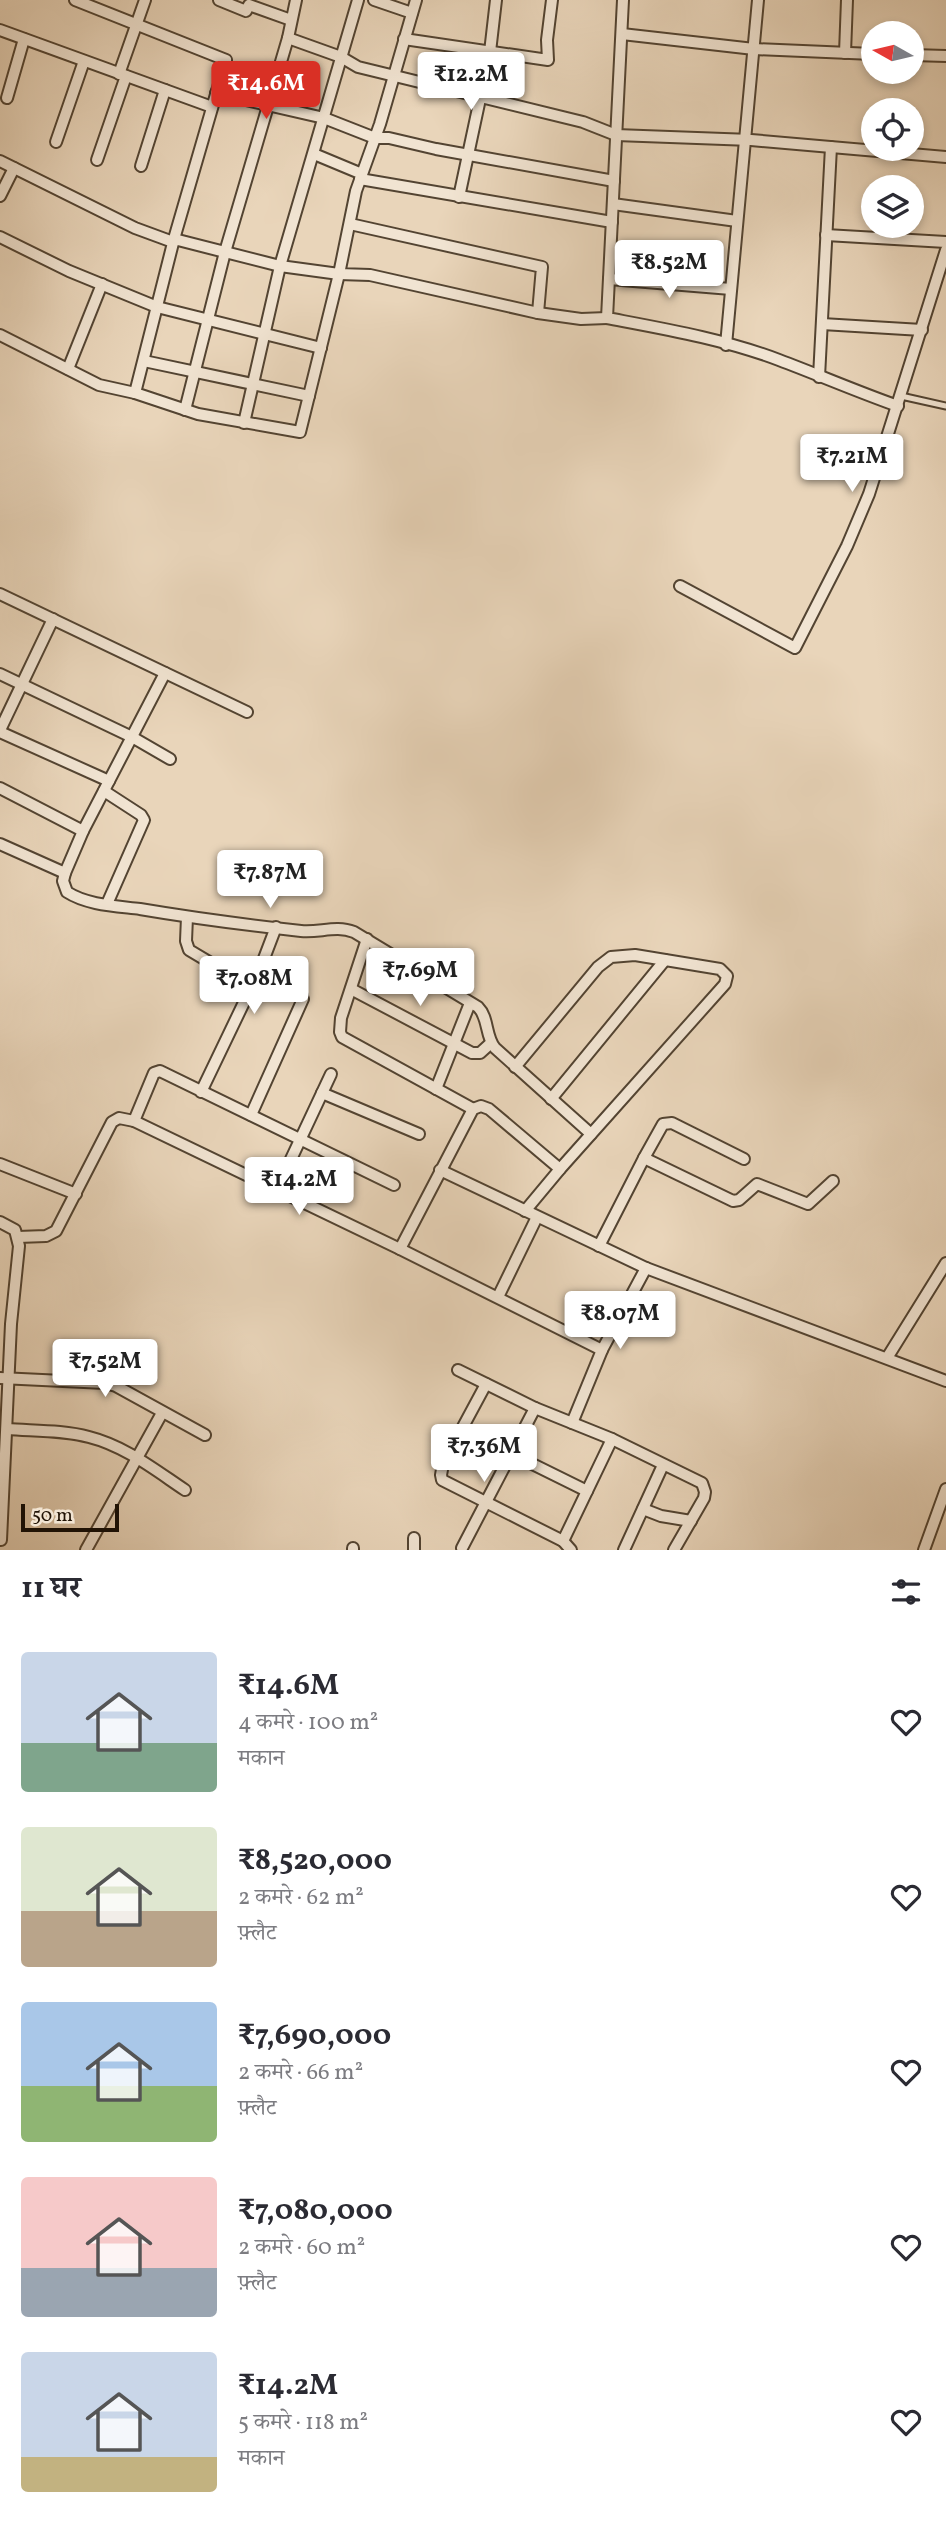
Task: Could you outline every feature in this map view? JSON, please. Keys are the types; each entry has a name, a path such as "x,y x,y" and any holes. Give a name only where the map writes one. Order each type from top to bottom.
{"street":[{"path":"75,0 226,60 173,241 135,393"},
{"path":"97,160 145,0"},
{"path":"219,0 246,11 249,5 292,20"},
{"path":"185,410 225,252 288,38 296,0"},
{"path":"244,423 280,266 358,0"},
{"path":"374,0 412,13"},
{"path":"0,335 99,385 135,393 185,410 300,432 361,177 416,0"},
{"path":"459,197 490,52 496,0"},
{"path":"404,39 548,60 547,40 552,0"},
{"path":"607,318 623,0"},
{"path":"726,345 758,0"},
{"path":"845,53 847,0"},
{"path":"0,30 212,107"},
{"path":"622,34 754,49 861,54"},
{"path":"288,38 341,57 359,67 583,122 616,135 745,139 946,157"},
{"path":"6,98 24,39"},
{"path":"924,55 946,56"},
{"path":"56,142 84,61"},
{"path":"141,166 165,90"},
{"path":"216,93 324,118 375,138 389,138 614,181"},
{"path":"819,377 831,147"},
{"path":"313,154 361,177 459,197 612,222"},
{"path":"0,160 135,228 173,241 280,266 370,275 538,313 581,319 607,318 681,331 777,359 819,377 900,401"},
{"path":"0,196 14,168"},
{"path":"613,204 737,221"},
{"path":"350,223 542,267 538,313"},
{"path":"826,235 946,242"},
{"path":"0,237 69,271 157,307 321,348"},
{"path":"681,586 795,648 847,547 869,494 946,250"},
{"path":"609,279 731,289"},
{"path":"68,369 102,284"},
{"path":"822,324 922,330"},
{"path":"144,361 309,396"},
{"path":"0,594 247,712"},
{"path":"53,619 0,731 107,786 141,815 144,820 107,904"},
{"path":"165,673 83,831 65,873 63,881 67,892 107,904 187,917 303,932 346,929 367,939 482,1012 491,1043 591,1134"},
{"path":"0,674 132,737 170,759"},
{"path":"0,788 83,831"},
{"path":"0,844 65,873"},
{"path":"187,917 186,941 189,950 251,987"},
{"path":"201,1092 260,969 276,927"},
{"path":"367,939 340,1025 342,1037 473,1109"},
{"path":"515,1067 604,960 628,955 720,969 726,973 727,981 525,1211"},
{"path":"551,1099 665,960"},
{"path":"251,1115 303,999 303,994 297,988 260,969"},
{"path":"351,989 475,1054 491,1043"},
{"path":"436,1089 470,1003"},
{"path":"134,1121 156,1072 394,1185"},
{"path":"277,1189 331,1074"},
{"path":"322,1093 419,1133"},
{"path":"400,1249 473,1109 481,1106 489,1109 560,1169"},
{"path":"18,1237 46,1236 56,1231 114,1119 121,1118 134,1121 277,1189 602,1350"},
{"path":"599,1246 643,1157 660,1127 667,1122 744,1159"},
{"path":"643,1157 733,1201 739,1200 757,1184 808,1204 833,1181"},
{"path":"0,1164 76,1194"},
{"path":"440,1170 646,1268 946,1381"},
{"path":"498,1297 537,1217"},
{"path":"0,1222 15,1230 18,1237 5,1378 7,1429 1,1540"},
{"path":"887,1358 946,1263"},
{"path":"572,1423 602,1350 646,1268"},
{"path":"458,1370 535,1408 612,1439 696,1479 705,1487 704,1498 674,1550"},
{"path":"5,1378 105,1383 126,1391 205,1436"},
{"path":"486,1384 443,1464 441,1475 447,1484 563,1541 571,1550"},
{"path":"462,1548 535,1408"},
{"path":"86,1550 162,1413"},
{"path":"7,1429 87,1437 137,1457 185,1490"},
{"path":"563,1541 612,1439"},
{"path":"510,1453 587,1490"},
{"path":"624,1550 663,1465"},
{"path":"924,1550 946,1489"},
{"path":"643,1509 661,1516 691,1521"},
{"path":"414,1538 414,1550"}],"lane":[{"path":"900,401 946,406"}]}
